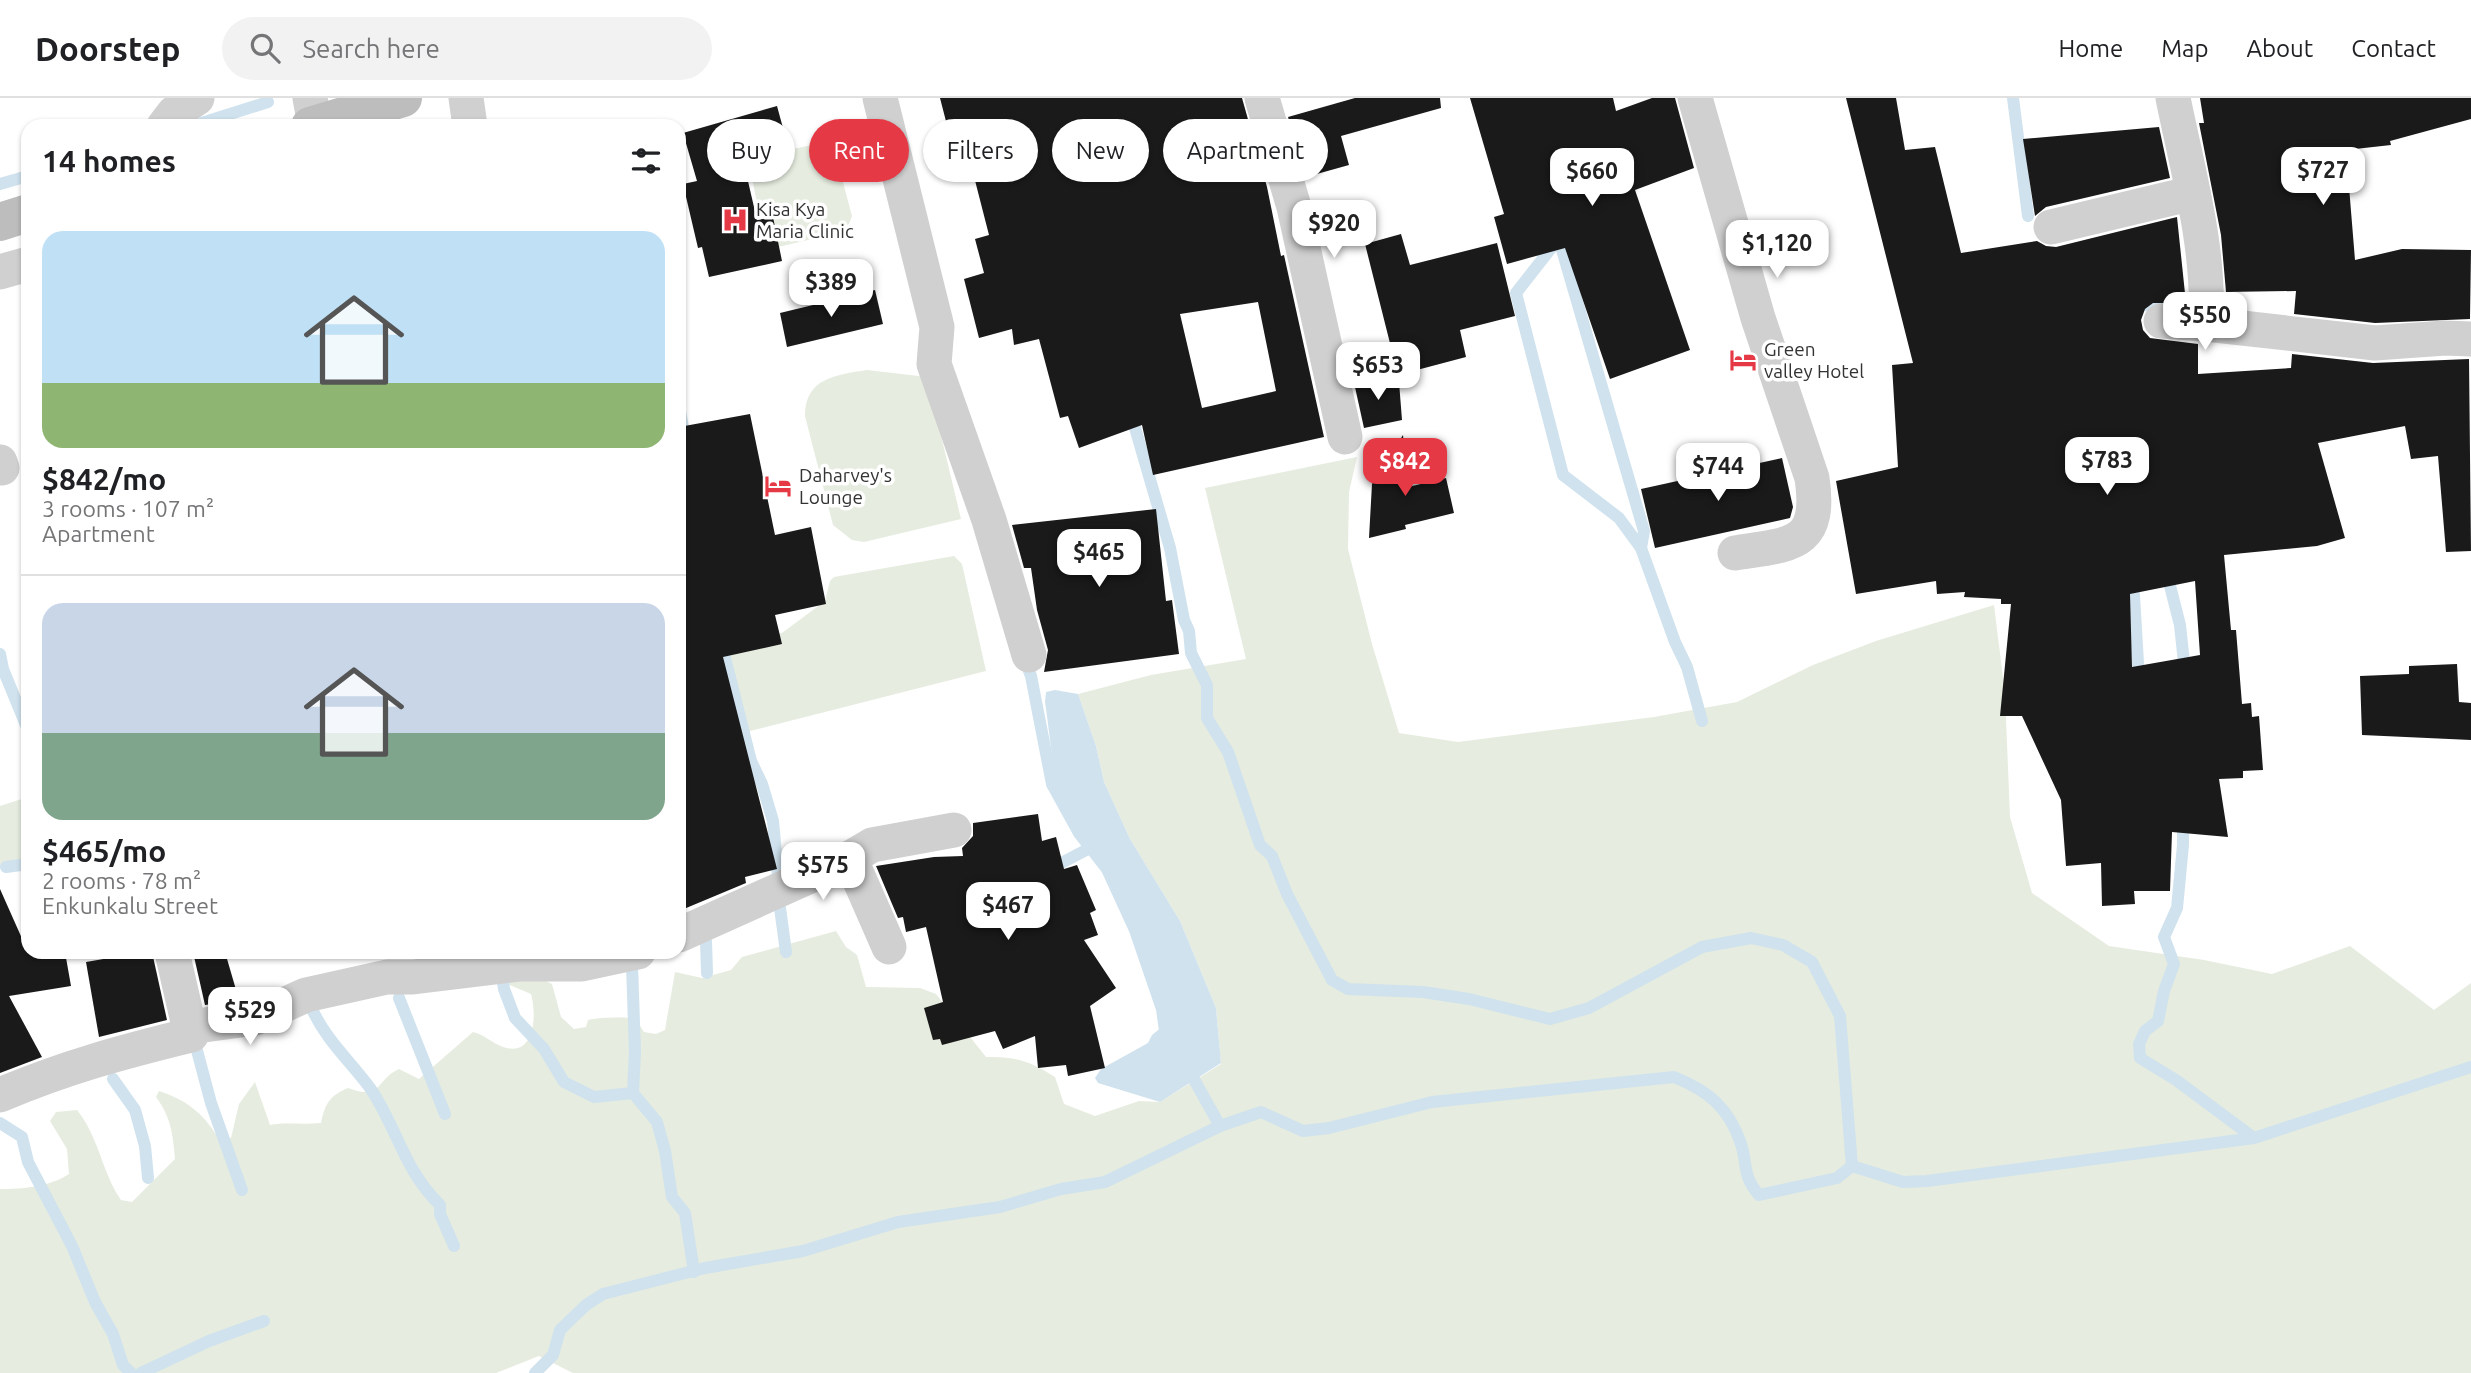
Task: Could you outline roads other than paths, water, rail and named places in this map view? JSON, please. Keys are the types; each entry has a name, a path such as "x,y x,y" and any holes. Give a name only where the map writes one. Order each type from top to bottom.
{"street":[{"path":"169,119 197,98"},
{"path":"312,116 403,98"},
{"path":"466,98 469,119"},
{"path":"880,98 937,327 934,363 989,520 1029,655"},
{"path":"1262,98 1294,207 1345,437"},
{"path":"1695,98 1758,317 1812,478 1814,496 1814,520 1805,533 1791,544 1735,553"},
{"path":"2173,98 2193,193 2207,289 2206,324"},
{"path":"2051,227 2193,193"},
{"path":"0,222 21,216"},
{"path":"0,272 21,266"},
{"path":"2161,321 2375,343 2471,339"},
{"path":"686,932 850,858 872,845 954,830"},
{"path":"850,858 890,947"},
{"path":"174,959 191,1035"},
{"path":"0,1095 99,1057 191,1035 197,1026 256,1018 306,995 387,977 503,967 582,964 605,959"}],"water":[{"path":"1055,690 1078,694 1096,746 1104,782 1130,839 1180,921 1216,1008 1221,1063 1160,1102 1098,1083 1095,1078 1101,1069 1148,1043 1152,1035 1167,1023 1153,966 1124,896 1106,864 1070,817 1059,790 1045,702 1046,692"}],"waterway":[{"path":"2013,98 2028,216"},
{"path":"214,119 268,102"},
{"path":"0,184 21,178"},
{"path":"1552,239 1552,247 1516,293 1563,475 1619,518 1641,548 1675,642 1687,667 1702,721"},
{"path":"1560,243 1644,531 1641,548"},
{"path":"2136,306 2202,301 2201,297"},
{"path":"1131,414 1170,548 1184,620 1189,631 1191,653 1207,685 1207,718 1228,752 1260,845 1272,856 1287,894 1332,980 1348,989 1423,992 1469,999 1550,1019 1589,1008 1702,947 1751,938 1783,945 1812,962 1840,1016 1852,1166"},
{"path":"2166,570 2180,625 2185,672"},
{"path":"2133,579 2139,680"},
{"path":"721,642 751,761 762,784 773,821 778,876"},
{"path":"0,654 3,669 21,713"},
{"path":"1026,663 1031,676 1052,784 1079,833 1107,869 1135,930 1162,1009 1165,1031 1171,1041"},
{"path":"2183,817 2177,908 2164,937 2174,964 2164,991 2158,1021 2145,1031 2139,1044 2140,1058 2176,1080 2254,1138"},
{"path":"1048,870 1090,848"},
{"path":"6,867 21,865"},
{"path":"780,908 786,952"},
{"path":"706,941 707,973"},
{"path":"632,965 635,1052 633,1093 657,1122 665,1151 672,1197 685,1213 694,1272"},
{"path":"501,970 504,989 515,1018 544,1049 564,1082 594,1097 633,1093"},
{"path":"399,998 445,1114"},
{"path":"312,1009 331,1041 379,1103 417,1177 440,1205 440,1214 454,1246"},
{"path":"196,1034 195,1043 211,1103 242,1190"},
{"path":"1186,1065 1220,1126"},
{"path":"535,1373 553,1355 560,1330 586,1305 603,1294 705,1268 803,1251 898,1222 1000,1207 1061,1189 1105,1182 1220,1126 1261,1112 1303,1131 1329,1128 1432,1102 1674,1077 1698,1088 1724,1111 1736,1131 1748,1176 1759,1195 1837,1178 1852,1166 1903,1182 1927,1181 2254,1138 2471,1067"},
{"path":"113,1079 135,1110 145,1146 148,1178"},
{"path":"0,1123 22,1137 28,1162 72,1246 95,1302 113,1334 123,1365 131,1373"},
{"path":"141,1373 209,1341 264,1321"}],"place":[{"name":"Kisa Kya Maria Clinic","path":"735,220"},
{"name":"Green valley Hotel","path":"1743,360"},
{"name":"Daharvey's Lounge","path":"778,486"}]}
